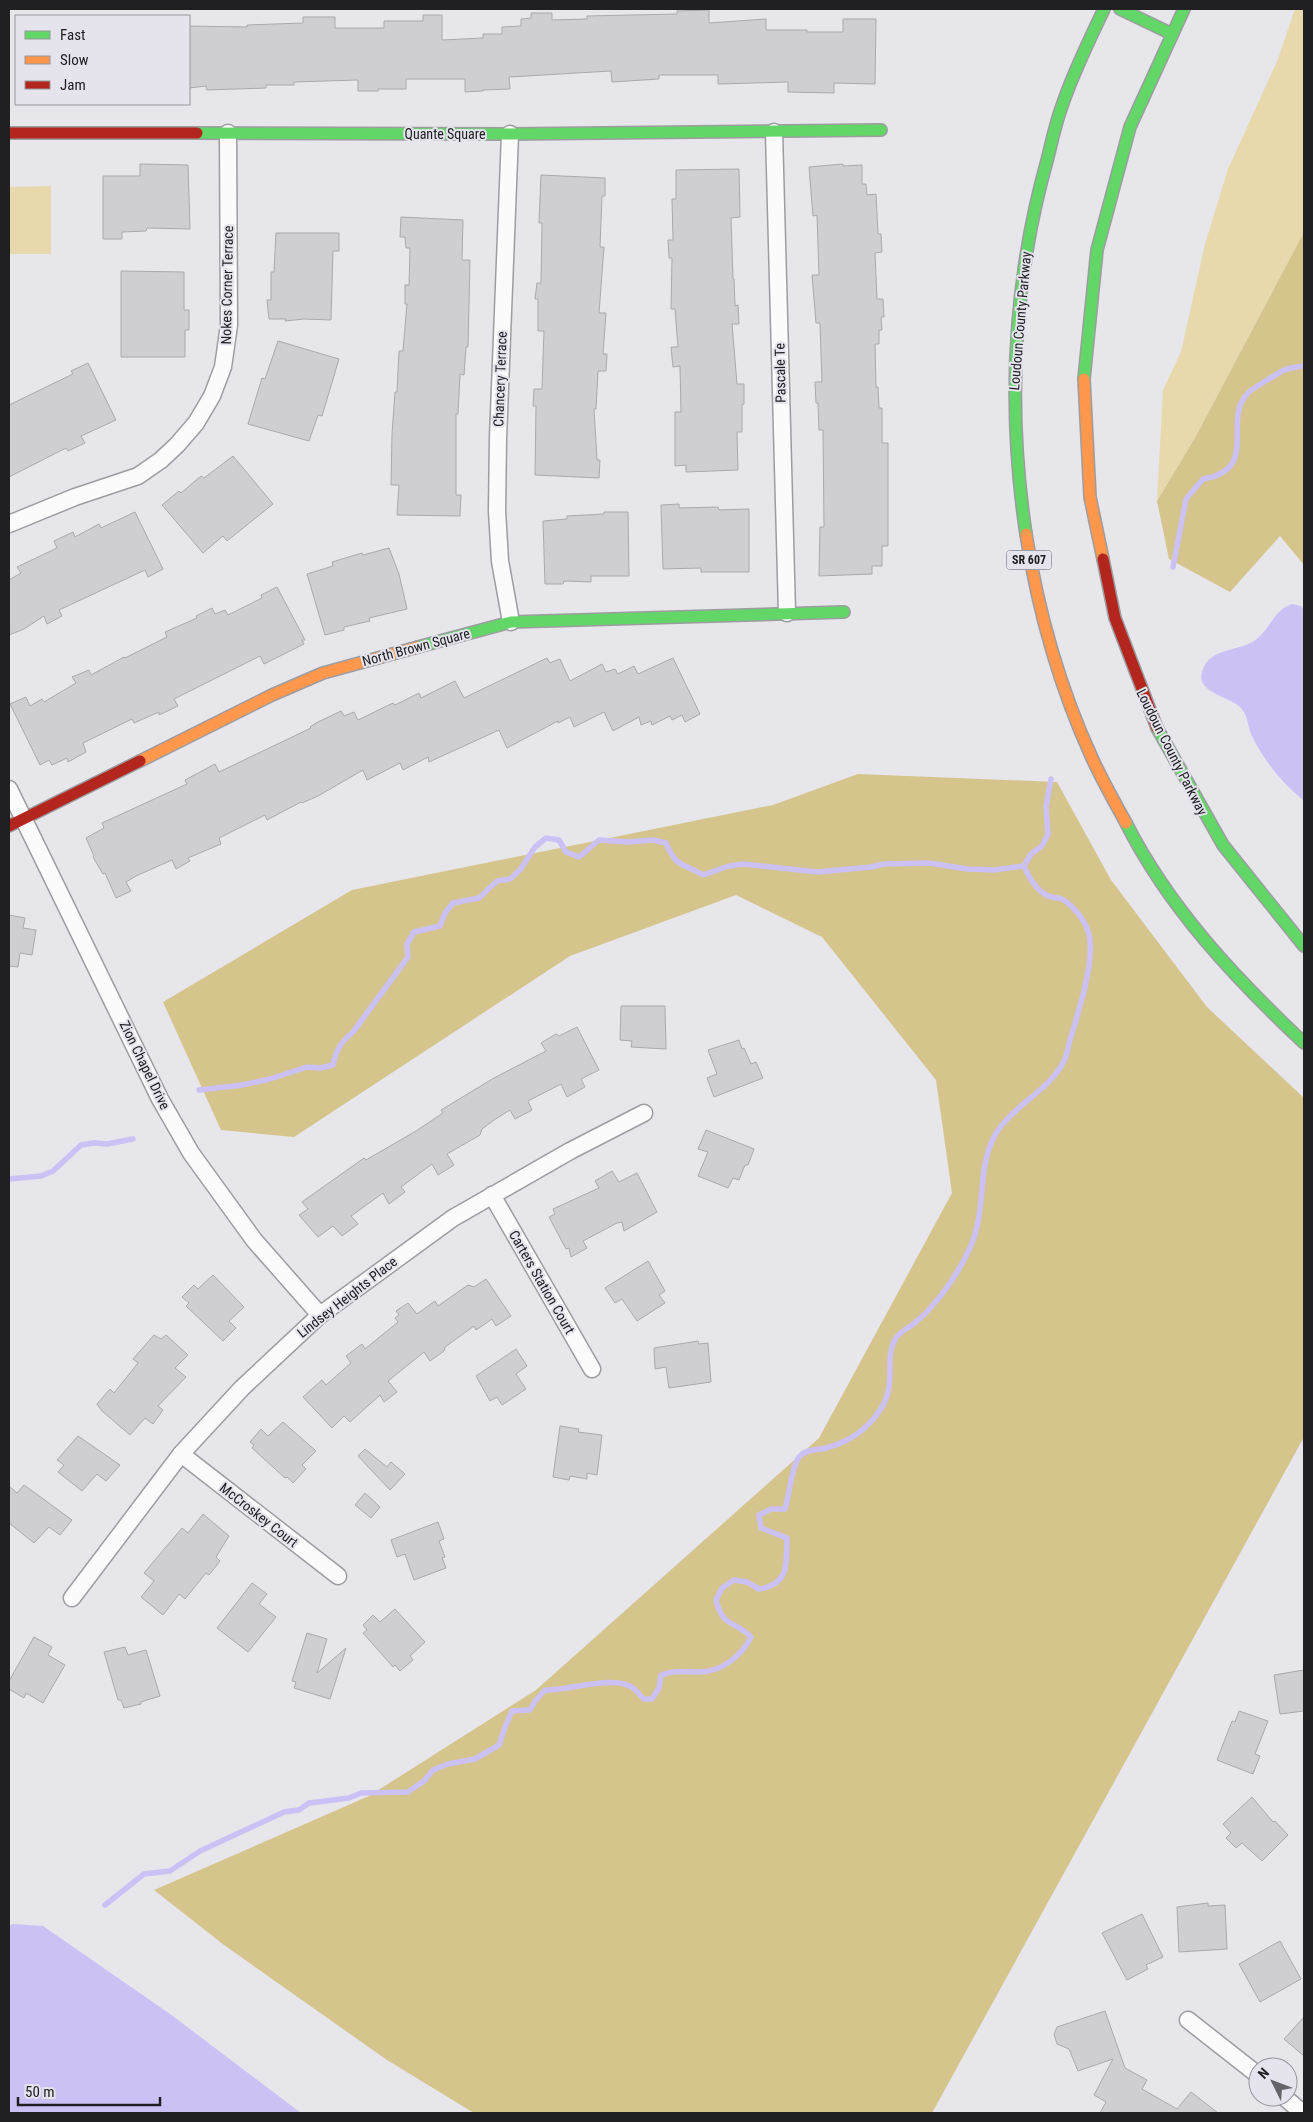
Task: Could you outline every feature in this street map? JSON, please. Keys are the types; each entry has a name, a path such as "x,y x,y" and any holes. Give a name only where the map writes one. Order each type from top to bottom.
{"main road":[{"name":"Loudoun County Parkway","path":"1104,9 1062,106 1034,206 1024,261 1014,363 1014,427 1018,488 1025,540 1048,644 1068,702 1099,774 1137,844 1186,916 1213,950 1246,987 1304,1043"},
{"path":"1120,9 1170,33"},
{"name":"Loudoun County Parkway","path":"1184,9 1170,33 1134,114 1106,203 1086,316 1084,427 1088,476 1104,579 1122,641 1140,693 1189,791 1215,836 1272,912 1304,946"},
{"name":"Quante Square","path":"9,133 510,134 881,130"},
{"name":"North Brown Square","path":"16,822 272,695 323,672 511,622 844,612"}],"street":[{"name":"Pascale Te","path":"774,132 786,613"},
{"name":"Nokes Corner Terrace","path":"9,524 75,497 138,476 162,460 178,445 196,423 212,396 223,367 229,325 228,133"},
{"name":"Chancery Terrace","path":"510,134 498,438 497,511 500,561 511,622"},
{"name":"Zion Chapel Drive","path":"9,789 16,822 160,1098 191,1152 254,1240 320,1315"},
{"name":"Lindsey Heights Place","path":"72,1598 181,1454 242,1388 320,1315 453,1218 570,1151 644,1113"},
{"name":"Carters Station Court","path":"492,1195 592,1370"},
{"name":"McCroskey Court","path":"181,1454 338,1576"},
{"path":"1188,2020 1248,2067"}],"shaded area":[{"path":"1295,9 1304,9 1304,232 1196,436 1157,501 1163,390 1181,352 1205,244 1228,169 1278,59"},
{"path":"51,186 51,254 9,254 9,187"},
{"path":"1304,232 1304,565 1280,536 1230,592 1169,559 1157,501 1196,436"},
{"path":"1292,604 1301,606 1304,610 1304,801 1281,780 1268,763 1252,736 1245,714 1241,708 1206,687 1202,682 1201,674 1210,659 1222,652 1245,645 1258,638 1281,610"},
{"path":"858,774 1057,782 1111,880 1207,1007 1304,1098 1304,1437 932,2113 474,2113 387,2060 224,1945 154,1890 369,1796 536,1690 819,1438 952,1193 936,1080 822,937 736,895 570,956 294,1137 221,1130 163,1002 352,890 773,805"},
{"path":"12,1924 43,1926 170,2014 301,2113 9,2113 9,1927"}],"building":[{"path":"709,10 709,23 766,19 766,30 807,30 807,32 843,32 843,19 876,19 875,84 834,83 834,93 788,92 788,82 718,84 718,75 659,75 659,79 612,82 611,71 509,77 510,89 465,92 465,79 406,79 406,89 378,89 378,91 358,91 358,80 294,82 294,85 266,85 266,88 207,90 206,86 190,88 190,26 247,27 247,25 303,23 303,17 335,17 335,28 384,28 384,21 423,21 423,15 442,15 442,40 483,38 483,34 502,34 502,27 521,26 521,19 531,18 531,13 552,13 552,20 587,19 587,16 677,14 677,11"},
{"path":"140,164 188,165 190,229 147,228 146,231 122,232 122,239 103,239 103,176 140,176"},
{"path":"843,164 843,166 862,165 862,184 866,184 867,195 876,194 878,234 881,234 882,252 875,253 877,299 883,299 884,317 881,317 882,330 879,330 879,344 875,344 876,387 878,387 879,408 882,408 882,443 888,443 888,546 882,546 882,566 872,566 872,574 819,576 820,527 824,527 823,430 819,430 815,382 822,382 820,323 816,323 812,275 819,275 817,215 813,216 809,167"},
{"path":"739,169 740,217 731,218 735,306 738,305 739,324 732,324 737,384 744,384 742,432 737,432 738,470 686,472 686,465 675,466 675,412 681,412 680,366 673,367 671,347 678,347 675,309 671,309 672,258 669,258 668,240 673,240 672,199 676,199 676,170"},
{"path":"541,175 605,178 605,196 602,196 600,247 604,247 599,313 606,313 603,354 607,354 606,371 598,371 596,409 594,409 597,460 600,460 599,478 535,475 536,406 533,406 534,389 542,389 544,331 538,331 538,299 535,299 537,283 541,283 542,223 539,223"},
{"path":"401,217 463,220 462,260 470,260 468,347 466,347 464,375 460,374 458,414 456,414 456,495 461,495 460,516 397,515 399,485 391,485 395,392 397,392 399,351 403,351 407,304 405,304 405,285 409,285 410,248 406,248 405,237 400,237"},
{"path":"276,233 339,233 339,251 333,251 331,320 304,319 285,321 286,319 269,319 267,300 271,300 271,272 274,272"},
{"path":"121,271 184,272 184,310 189,310 189,330 185,330 185,357 121,357"},
{"path":"278,341 339,359 322,416 318,415 309,441 248,424 262,378 265,379"},
{"path":"88,363 116,420 81,436 85,443 68,451 66,448 9,477 9,405 73,374 71,371"},
{"path":"233,456 273,504 227,541 223,536 203,553 162,505 179,491 181,493 201,476 204,478"},
{"path":"679,504 679,508 718,507 719,510 749,509 749,572 701,572 701,568 663,569 661,505"},
{"path":"135,512 163,569 148,577 145,570 59,610 62,616 47,624 44,616 24,629 9,635 9,580 21,573 17,567 57,548 54,541 73,532 75,537 99,524 101,528"},
{"path":"604,512 628,512 629,576 591,576 591,582 564,581 563,584 545,584 543,521 567,519 567,516 604,514"},
{"path":"389,548 399,574 407,609 369,618 370,621 344,627 344,630 325,635 307,574 333,566 332,562 362,553 363,555"},
{"path":"277,587 305,640 302,640 304,644 264,664 260,656 174,699 178,706 159,715 159,712 134,723 132,719 83,743 86,752 68,762 67,758 52,765 49,760 40,765 10,704 26,697 30,706 42,699 44,702 76,683 72,677 89,670 91,675 167,637 165,632 197,618 196,616 212,608 215,614 225,610 228,615 262,598 261,595"},
{"path":"547,658 550,663 560,659 570,681 602,664 606,672 615,669 618,674 634,666 638,674 673,658 700,714 685,722 682,715 672,720 670,716 652,725 651,721 641,725 639,717 613,731 604,712 574,727 570,717 558,723 558,721 507,748 499,730 429,762 428,757 403,770 400,763 367,780 363,770 318,796 301,802 267,820 265,815 219,838 221,844 188,858 190,861 176,869 172,860 136,876 126,882 131,891 116,898 105,873 103,874 93,857 86,838 104,828 102,823 187,784 185,780 215,764 219,772 311,728 316,723 341,711 344,716 354,712 358,720 419,693 421,698 455,681 464,698"},
{"path":"9,915 25,918 23,928 36,930 32,955 20,953 18,967 9,966"},
{"path":"621,1006 665,1006 666,1049 631,1047 632,1041 620,1040"},
{"path":"577,1027 599,1070 581,1079 585,1087 567,1097 561,1084 528,1101 532,1110 515,1119 510,1110 482,1129 480,1135 447,1154 454,1165 438,1175 432,1164 401,1187 405,1192 389,1204 383,1193 351,1216 358,1224 342,1236 333,1226 318,1237 299,1215 308,1209 302,1202 364,1158 366,1160 416,1131 443,1113 441,1110 494,1078 546,1051 541,1043 556,1034 559,1036"},
{"path":"739,1040 751,1064 756,1062 763,1078 714,1097 707,1078 717,1074 708,1050"},
{"path":"706,1130 754,1149 748,1165 745,1165 739,1180 733,1178 728,1188 698,1176 708,1152 698,1149"},
{"path":"612,1171 619,1182 637,1173 657,1212 624,1231 622,1222 617,1223 583,1241 587,1248 571,1257 569,1248 566,1249 549,1217 555,1214 553,1209 599,1188 595,1181"},
{"path":"648,1261 665,1291 659,1295 665,1303 637,1321 622,1299 615,1303 605,1288"},
{"path":"213,1275 244,1307 229,1321 236,1328 223,1341 186,1306 189,1303 182,1297 194,1285 198,1289"},
{"path":"486,1279 511,1316 496,1326 492,1319 476,1330 474,1326 445,1347 444,1351 430,1361 424,1352 388,1381 397,1392 384,1402 380,1395 350,1422 344,1416 332,1428 303,1397 322,1380 326,1385 351,1363 346,1356 362,1344 365,1349 398,1322 395,1318 399,1315 396,1311 408,1303 417,1314 435,1301 438,1306 468,1285 474,1287"},
{"path":"154,1335 161,1339 166,1335 188,1355 175,1368 186,1377 158,1406 163,1410 153,1424 145,1418 130,1435 102,1411 97,1404 110,1389 114,1393 138,1363 133,1359"},
{"path":"698,1341 699,1344 708,1343 711,1382 669,1388 666,1367 655,1369 654,1348"},
{"path":"516,1349 527,1366 516,1374 526,1389 502,1405 497,1397 490,1401 476,1376"},
{"path":"283,1422 316,1451 302,1465 306,1469 293,1483 252,1448 254,1445 250,1442 261,1429 268,1436"},
{"path":"560,1426 579,1429 578,1432 602,1435 597,1475 587,1473 587,1479 570,1476 569,1480 553,1477"},
{"path":"78,1436 120,1465 106,1481 97,1474 82,1491 58,1472 64,1465 57,1460"},
{"path":"365,1449 387,1467 391,1462 405,1474 390,1490 358,1456"},
{"path":"24,1485 72,1520 60,1535 49,1527 34,1543 9,1523 9,1486 17,1493"},
{"path":"365,1493 380,1507 371,1518 355,1505"},
{"path":"203,1514 229,1536 216,1557 220,1561 209,1575 206,1573 185,1599 179,1594 163,1615 141,1597 154,1581 144,1573 182,1528 188,1533"},
{"path":"438,1522 444,1539 439,1541 445,1557 442,1558 446,1568 414,1580 405,1554 397,1557 391,1540"},
{"path":"252,1583 267,1594 259,1604 276,1617 248,1652 217,1628"},
{"path":"395,1609 425,1642 410,1656 413,1660 400,1671 395,1665 393,1667 363,1633 367,1630 363,1625 373,1615 380,1622"},
{"path":"307,1633 327,1639 317,1673 346,1648 330,1699 294,1688 296,1682 292,1681"},
{"path":"34,1637 52,1647 48,1655 65,1665 43,1703 26,1693 24,1698 9,1689 9,1681"},
{"path":"125,1647 128,1655 146,1650 160,1696 141,1702 141,1704 124,1708 121,1700 118,1700 104,1652"},
{"path":"1304,1670 1304,1711 1280,1714 1274,1675"},
{"path":"1239,1711 1268,1721 1255,1754 1260,1756 1253,1774 1217,1760 1232,1721 1235,1722"},
{"path":"1252,1797 1273,1822 1275,1821 1288,1835 1262,1861 1242,1843 1236,1848 1226,1838 1231,1833 1223,1824"},
{"path":"1208,1903 1208,1906 1225,1905 1227,1949 1179,1952 1177,1907"},
{"path":"1142,1914 1163,1957 1146,1965 1148,1969 1127,1980 1102,1933"},
{"path":"1280,1941 1301,1979 1260,2002 1239,1964"},
{"path":"1105,2011 1125,2068 1147,2080 1142,2089 1177,2109 1191,2092 1218,2113 1100,2113 1106,2102 1094,2095 1113,2059 1078,2071 1069,2049 1057,2044 1054,2034 1057,2027"},
{"path":"1304,2017 1304,2056 1284,2039"}],"waterway":[{"path":"1173,567 1186,499 1203,479 1221,473 1231,465 1236,454 1238,416 1241,403 1251,390 1282,371 1304,366"},
{"path":"105,1905 144,1874 170,1871 200,1851 284,1812 299,1810 309,1803 349,1798 361,1793 408,1792 424,1781 433,1770 448,1764 475,1759 499,1745 512,1711 530,1710 545,1690 615,1683 625,1684 633,1688 644,1699 652,1699 659,1688 661,1675 715,1669 730,1662 742,1650 751,1637 726,1620 722,1615 716,1600 722,1588 734,1580 747,1582 759,1589 769,1586 781,1578 786,1564 787,1538 761,1528 759,1515 771,1509 785,1509 795,1466 800,1456 809,1451 826,1448 850,1439 869,1424 880,1410 888,1391 892,1346 896,1338 915,1323 941,1295 962,1264 972,1243 979,1216 986,1161 989,1147 995,1135 1010,1116 1048,1082 1066,1057 1082,1001 1088,970 1090,955 1088,931 1081,918 1068,903 1062,899 1048,896 1036,887 1024,866 1031,854 1042,846 1048,834 1046,807 1051,779"},
{"path":"199,1090 242,1085 270,1079 307,1067 320,1068 333,1065 337,1051 342,1043 353,1032 408,957 407,944 414,932 440,926 445,913 453,903 479,898 497,881 510,879 520,870 535,847 546,838 559,840 566,852 579,857 599,840 628,842 653,840 666,843 677,861 703,875 729,866 743,864 818,872 884,864 929,863 967,869 994,870 1024,866"},
{"path":"9,1179 41,1176 53,1171 81,1145 107,1144 133,1139"}],"traffic: fast":[{"path":"1026,534 1016,439 1015,392 1017,344 1027,250 1036,203 1058,118 1076,69 1104,9"},
{"path":"1120,9 1170,33"},
{"path":"1084,379 1097,250 1130,127 1184,9"},
{"path":"197,133 510,134 881,130"},
{"path":"418,647 511,622 844,612"},
{"path":"1157,728 1223,845 1304,946"},
{"path":"1126,823 1143,854 1183,913 1253,993 1304,1043"}],"traffic: slow":[{"path":"1084,379 1090,497 1103,559"},
{"path":"1026,534 1037,592 1060,677 1092,758 1126,823"},
{"path":"140,761 272,695 323,673 418,647"}],"traffic: jam":[{"path":"9,133 197,133"},
{"path":"1103,559 1115,618 1157,728"},
{"path":"9,826 140,761"}]}
